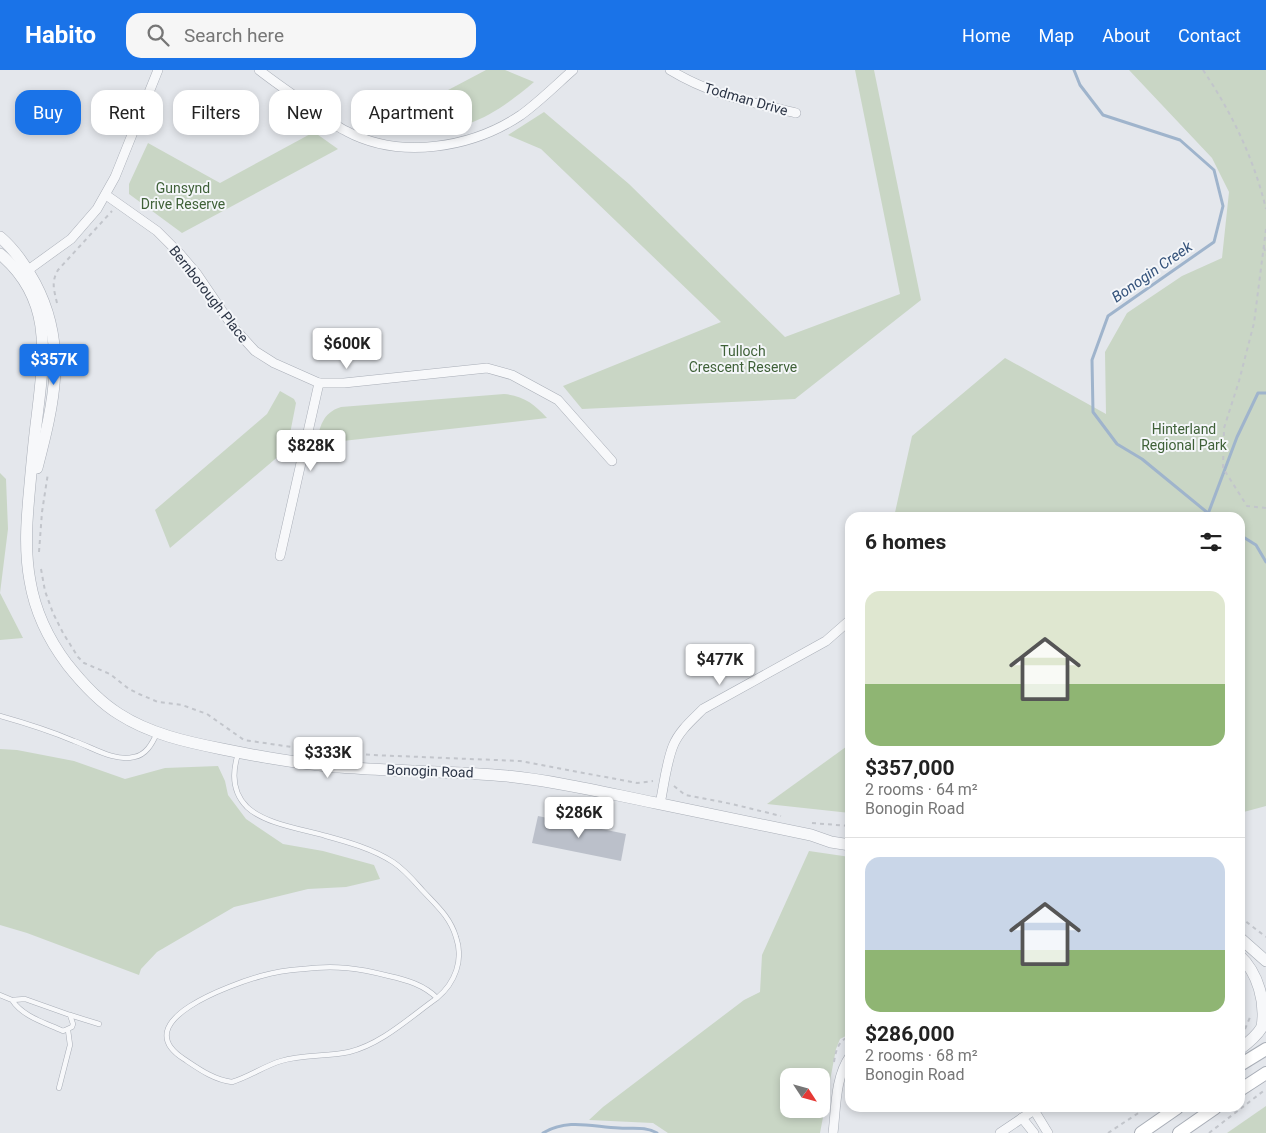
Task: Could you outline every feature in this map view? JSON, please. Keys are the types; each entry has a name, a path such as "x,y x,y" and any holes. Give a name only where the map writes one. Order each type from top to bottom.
{"main road":[{"path":"1245,1062 1266,1049"},
{"path":"1245,1087 1266,1073"},
{"path":"1141,1133 1169,1112"},
{"path":"1179,1133 1209,1112"}],"street":[{"path":"24,273 71,239 89,220 106,195 158,70"},
{"path":"259,70 347,132 383,144 418,148 448,144 478,136 506,124 522,114 572,70"},
{"name":"Todman Drive","path":"670,70 716,93 796,113"},
{"name":"Bernborough Place","path":"106,195 157,231 197,274 233,327 255,351 274,363 319,383 344,383 487,368 512,375 558,400 612,461"},
{"name":"Bonogin Road","path":"0,237 15,252 24,273 46,306 56,352 53,394 29,497 27,558 30,584 45,628 55,648 80,680 98,699 120,714 157,733 204,746 298,763 355,768 480,773 548,780 811,835 831,842 845,844"},
{"name":"Bonogin Road","path":"0,254 24,273"},
{"path":"280,556 319,383"},
{"path":"660,804 674,744 688,724 704,709 826,641 845,624"},
{"name":"Bonogin Road","path":"811,835 845,837"},
{"path":"1245,935 1266,951"},
{"path":"1245,942 1266,961"},
{"path":"1245,954 1266,975"},
{"path":"1245,962 1257,976 1264,993 1266,1015 1262,1027 1245,1045"},
{"path":"833,1133 840,1079 845,1065"},
{"path":"1000,1133 1031,1112"},
{"path":"1037,1112 1048,1133"},
{"path":"1022,1118 1034,1133"}],"lane":[{"path":"0,716 75,741 106,754 126,758 135,757 146,751 157,733"},
{"path":"238,752 234,767 234,782 239,796 248,807 279,824 326,836 382,855 406,873 446,914 453,925 458,942 457,970 445,992 437,998 383,1037 362,1048 334,1054 280,1061 232,1082 224,1081 208,1074 174,1052 166,1039 167,1031 170,1024 184,1010 235,984 263,975 328,967 348,967 399,978 424,988 437,998"},
{"path":"0,995 12,1000 25,999 99,1024"},
{"path":"12,1000 16,1006 35,1019 63,1031 68,1030 73,1024 70,1015"},
{"path":"59,1088 70,1045 68,1030"}],"path":[{"path":"1203,70 1242,136 1260,185 1266,209"},
{"path":"58,305 54,288 54,276 112,211"},
{"path":"1266,229 1254,323 1239,381 1224,428 1223,468 1247,506 1266,508"},
{"path":"1263,245 1266,254"},
{"path":"39,554 40,529 49,469"},
{"path":"40,562 45,591 53,614 78,657 84,663 110,674 129,689 158,702 182,705 207,714 244,740 319,751 372,756 520,761 637,783 645,783 652,780 655,782"},
{"path":"672,785 685,794 783,816"},
{"path":"810,823 845,826"},
{"path":"1245,921 1266,937"},
{"path":"1245,1029 1251,1012"},
{"path":"1245,1106 1266,1090"},
{"path":"1108,1133 1140,1112"},
{"path":"1209,1133 1237,1112"}],"green space":[{"path":"486,70 505,70 534,82 497,110 472,122 472,90 448,90"},
{"name":"Tulloch Crescent Reserve","path":"855,70 874,70 921,300 795,399 582,409 563,386 721,322 541,149 508,135 544,112 629,184 785,337 900,294"},
{"name":"Hinterland Regional Park","path":"1129,70 1266,70 1266,806 1245,812 1245,512 895,512 912,436 1005,358 1106,414 1105,352 1127,313 1182,276 1222,258 1229,192 1212,158"},
{"name":"Gunsynd Drive Reserve","path":"308,135 318,135 338,149 182,233 129,194 129,184 148,143 220,183"},
{"path":"280,391 294,399 296,403 287,449 170,548 155,510 267,414"},
{"path":"504,394 528,402 547,418 316,444 323,421 330,413 341,407"},
{"path":"0,473 6,479 8,529 0,593"},
{"path":"0,593 23,638 0,640"},
{"path":"845,748 845,812 767,804"},
{"path":"0,749 17,750 74,761 125,779 165,768 218,766 225,781 228,795 246,819 283,844 323,851 374,865 380,879 346,887 308,889 234,907 157,952 141,969 139,975 27,933 0,925"},
{"path":"809,851 845,856 845,1036 840,1039 836,1049 830,1080 830,1068 780,1068 780,1118 823,1118 820,1133 668,1133 653,1123 589,1120 603,1107 744,1000 760,992 762,955"},
{"path":"1266,1106 1266,1133 1227,1133"}],"building":[{"path":"538,816 626,834 621,861 532,843"}],"waterway":[{"name":"Bonogin Creek","path":"1074,70 1080,85 1103,115 1180,140 1214,170 1223,206 1214,242 1108,316 1092,360 1093,412 1117,444 1142,459 1207,512"},
{"path":"1209,512 1237,437 1258,393 1266,393"},
{"name":"Bonogin Creek","path":"1245,538 1256,545 1266,562"},
{"path":"543,1133 552,1128 581,1124 644,1129 657,1133"}]}
